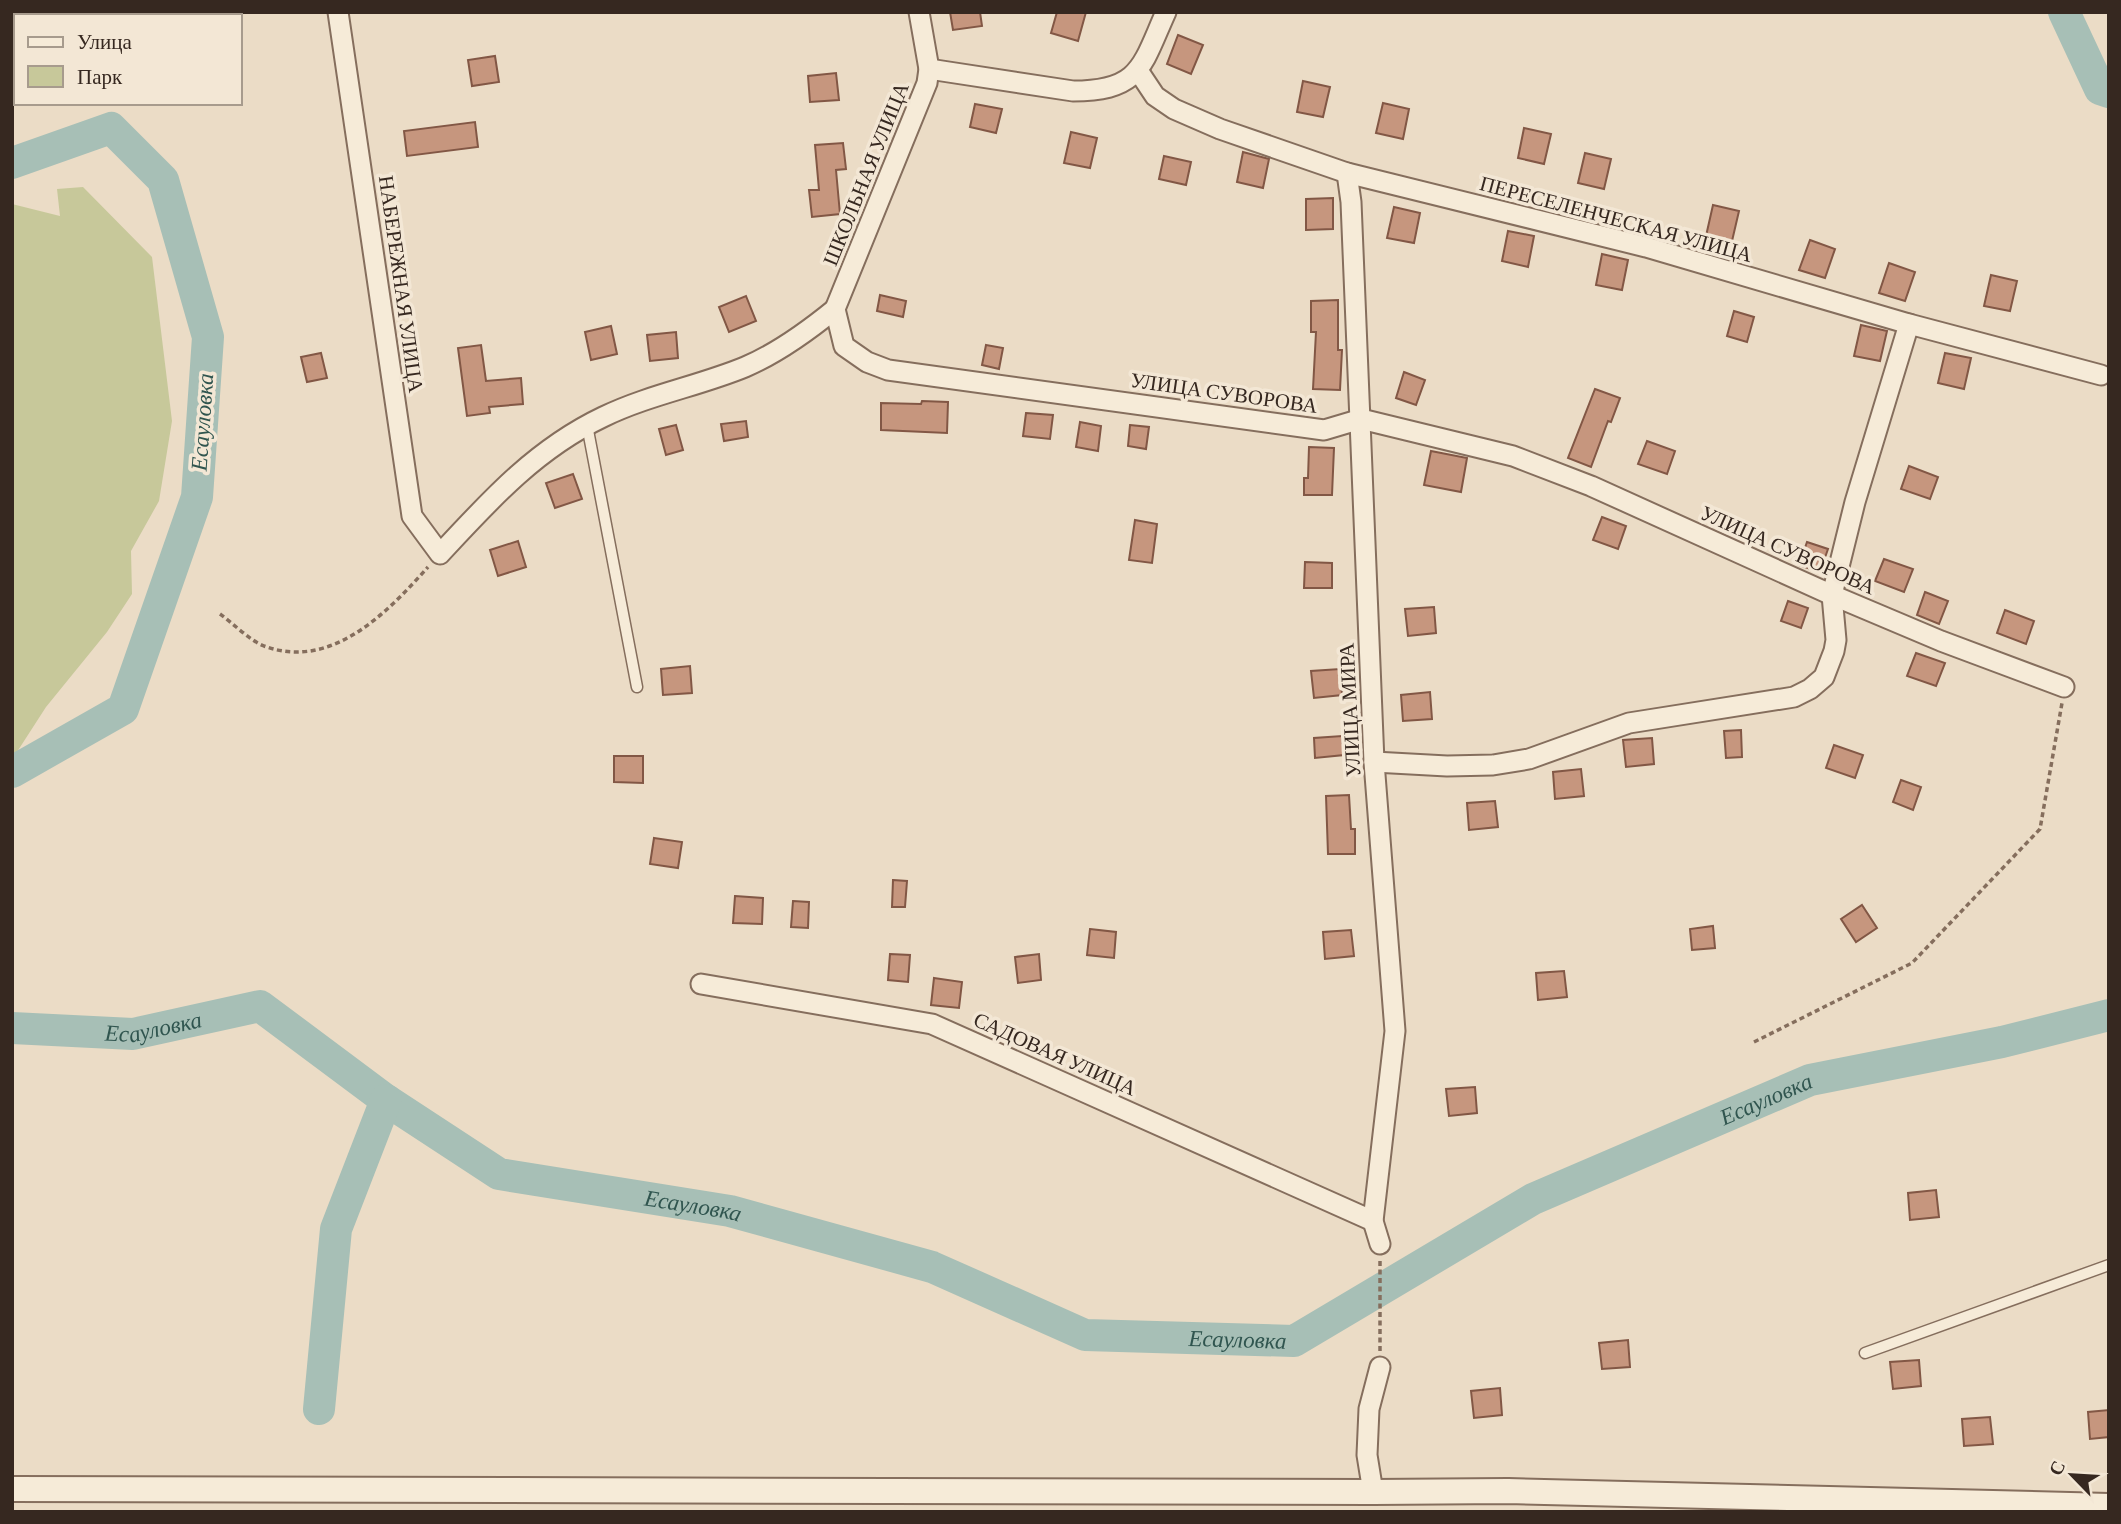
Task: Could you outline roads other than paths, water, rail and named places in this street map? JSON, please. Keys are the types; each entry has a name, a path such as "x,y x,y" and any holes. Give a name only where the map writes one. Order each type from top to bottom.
{"street":[{"name":"НАБЕРЕЖНАЯ УЛИЦА","path":"338,12 412,516 440,554 511,478 587,425"},
{"name":"ШКОЛЬНАЯ УЛИЦА","path":"835,309 927,83 929,69 919,12"},
{"path":"929,69 1073,91 1109,87 1124,82 1139,72 1166,12"},
{"name":"ПЕРЕСЕЛЕНЧЕСКАЯ УЛИЦА","path":"1139,72 1155,96 1174,109 1220,129 1347,173 1646,247 1909,324 2101,375"},
{"name":"УЛИЦА МИРА","path":"1347,173 1351,202 1361,419 1374,762 1395,1031 1373,1222 1380,1244"},
{"path":"587,425 616,411 746,366 809,330 835,309"},
{"name":"УЛИЦА СУВОРОВА","path":"835,309 844,346 867,362 888,370 1324,430 1361,419 1529,462 1941,641 2064,687"},
{"path":"1374,762 1447,766 1493,765 1529,759 1629,723 1794,697 1810,690 1824,677 1831,662 1836,640 1832,595 1855,502 1909,324"},
{"name":"САДОВАЯ УЛИЦА","path":"701,984 932,1024 1373,1222"},
{"path":"1373,1492 1367,1455 1369,1409 1380,1367"},
{"path":"12,1489 1508,1491 2109,1506"}],"lane":[{"path":"587,425 637,687"},
{"path":"1865,1353 2109,1265"}],"waterway":[{"name":"Есауловка","path":"2064,12 2100,89 2109,92"},
{"name":"Есауловка","path":"12,163 111,128 163,180 208,337 197,497 123,709 12,772"},
{"name":"Есауловка","path":"12,1028 133,1034 260,1006 386,1100 499,1174 730,1211 932,1267 1085,1335 1294,1341 1533,1199 1810,1080 2002,1042 2109,1015"},
{"name":"Есауловка","path":"319,1409 336,1229 386,1100"}]}
